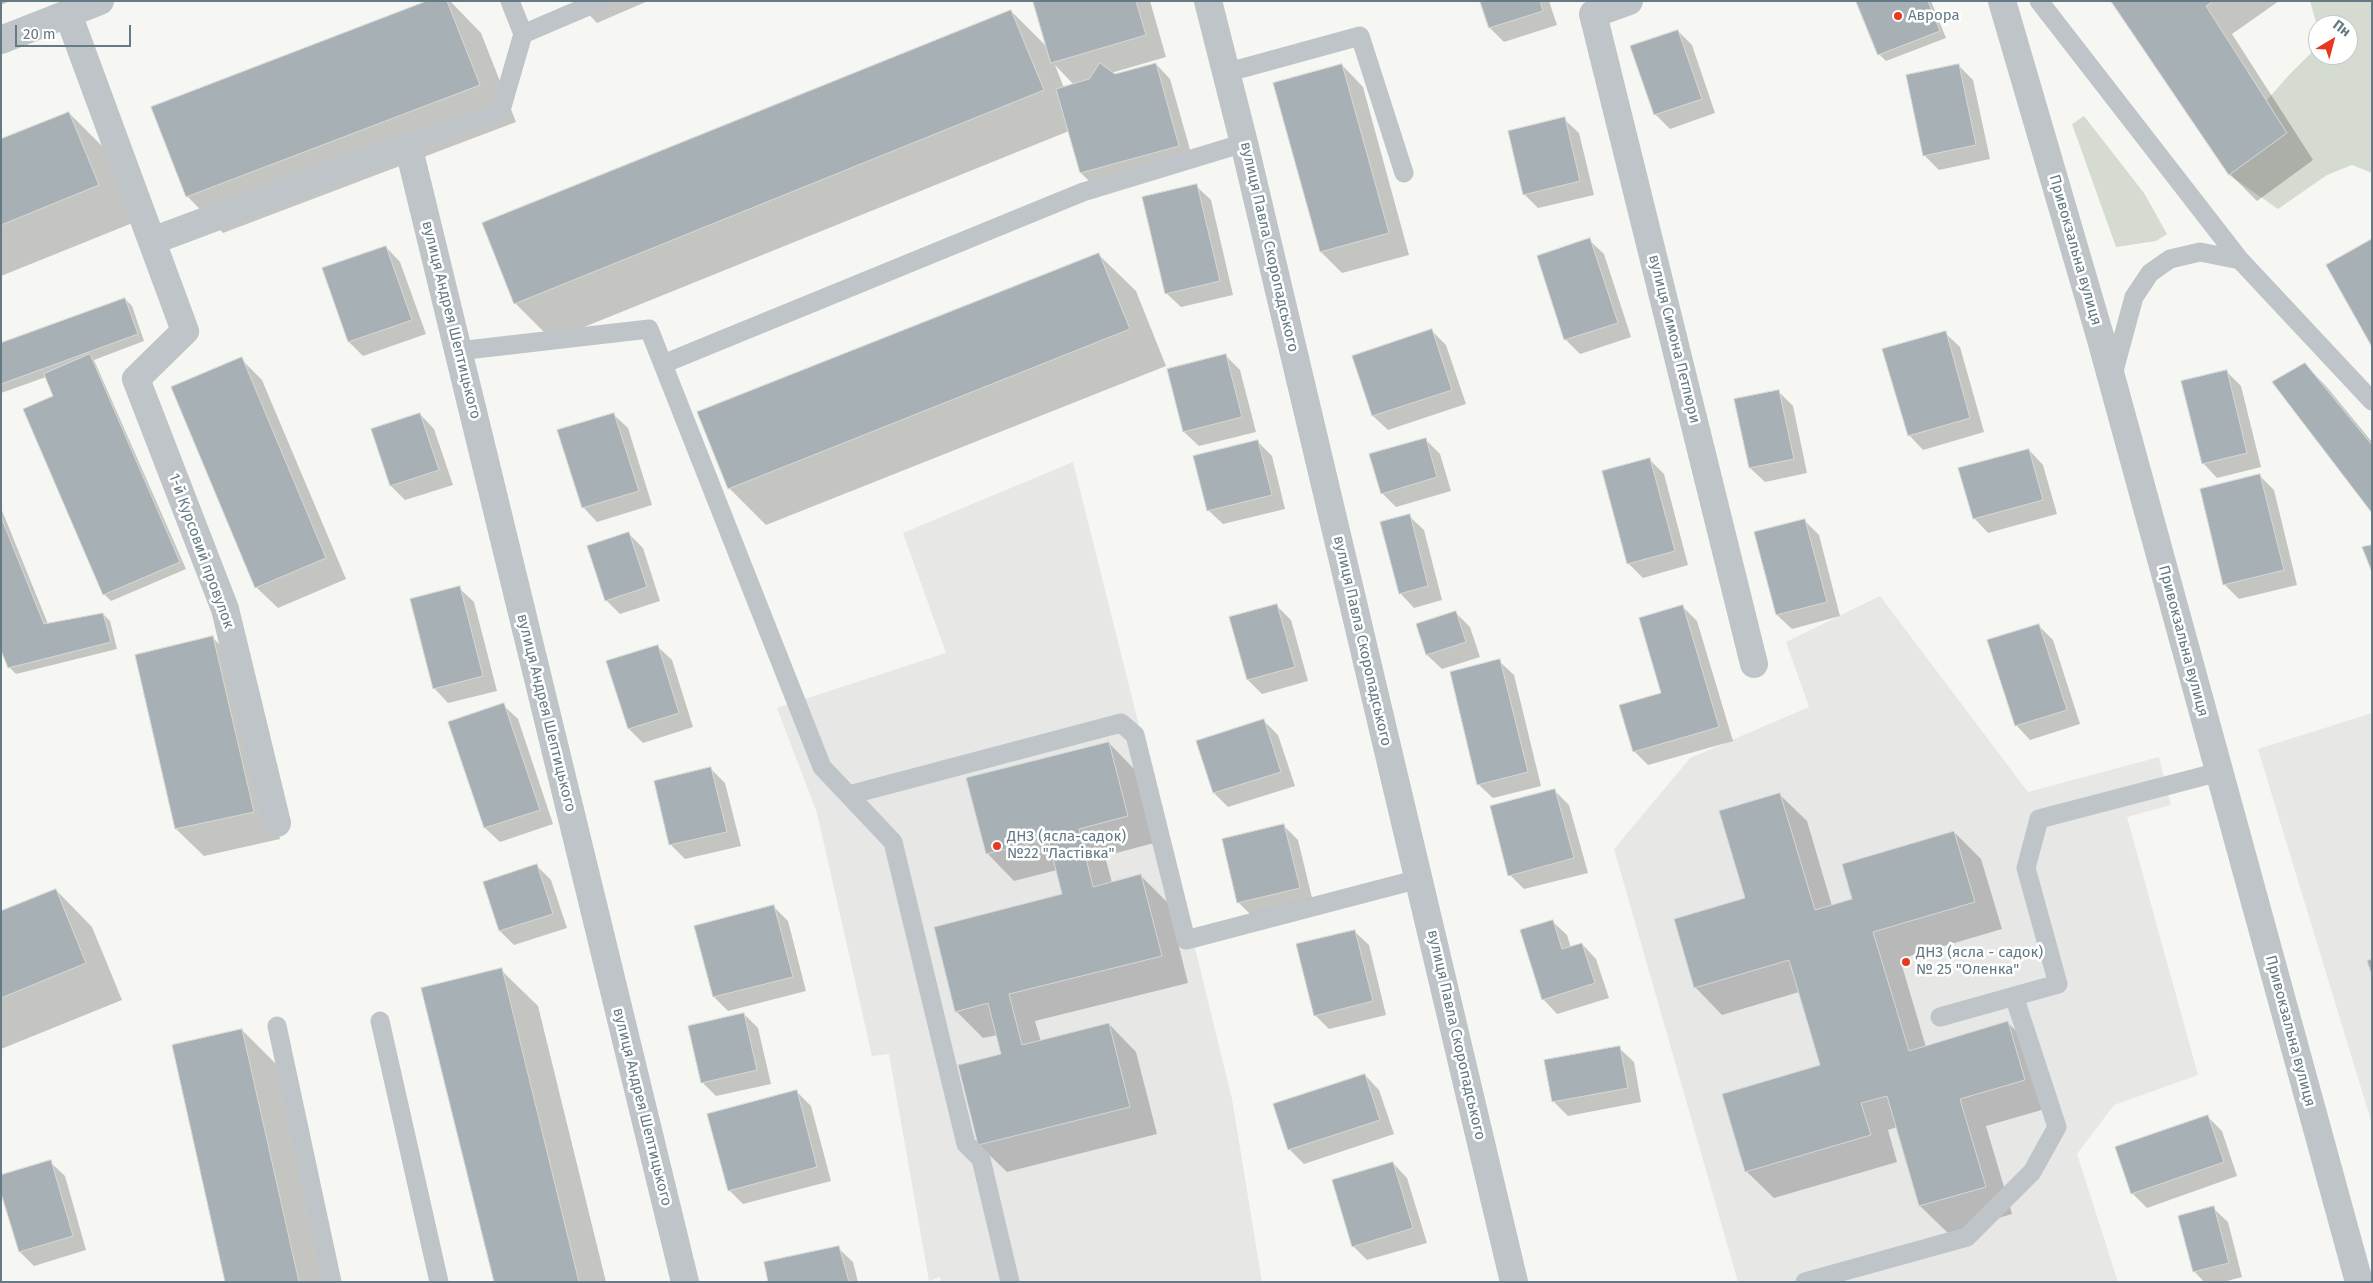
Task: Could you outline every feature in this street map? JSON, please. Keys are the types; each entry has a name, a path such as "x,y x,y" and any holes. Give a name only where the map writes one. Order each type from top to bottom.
{"street":[{"path":"1,40 100,1"},
{"name":"вулиця Павла Скоропадського","path":"1208,1 1244,143 1514,1282"},
{"path":"1591,7 1629,1"},
{"name":"Привокзальна вулиця","path":"2002,1 2111,379 2359,1282"},
{"name":"вулиця Симона Петлюри","path":"1591,7 1754,664"},
{"path":"68,14 152,241 408,145"},
{"name":"вулиця Андрея Шептицького","path":"408,145 684,1282"},
{"name":"1-й Курсовий провулок","path":"152,241 185,331 136,379 225,609 277,823"}],"lane":[{"path":"408,145 500,110 523,34 510,1"},
{"path":"523,34 600,1"},
{"path":"2045,3 2240,260 2372,401"},
{"path":"1225,73 1360,36 1404,174"},
{"path":"663,364 1083,192 1244,143"},
{"path":"2111,379 2134,297 2150,273 2170,259 2200,252 2240,260"},
{"path":"458,351 649,329 822,767 893,842 966,1144 980,1159 1010,1282"},
{"path":"849,795 1121,723 1135,735 1186,940 1418,879"},
{"path":"1940,1017 2058,984 2026,868 2039,819 2219,772"},
{"path":"1805,1282 1967,1237 2032,1172 2057,1126 2014,996"},
{"path":"380,1021 438,1282"},
{"path":"277,1026 332,1282"}],"shaded area":[{"path":"2310,1 2372,1 2372,173 2352,165 2327,175 2278,209 2229,175 2286,133 2267,100 2308,56 2308,65 2358,65 2358,15 2314,15"},
{"path":"2084,116 2144,193 2167,234 2156,241 2116,247 2072,124"},
{"name":"ДНЗ (ясла-садок) №22 \"Ластівка\"","path":"1073,462 1190,929 1377,880 1381,898 1195,948 1232,1099 1262,1282 941,1282 940,1277 929,1281 889,1054 872,1056 817,813 777,708 946,653 903,533"},
{"name":"ДНЗ (ясла - садок) № 25 \"Оленка\"","path":"1880,596 2028,792 2159,757 2171,805 2127,817 2198,1075 2114,1105 2077,1154 2118,1282 1738,1282 1614,849 1690,758 1809,707 1786,642"},
{"path":"2372,713 2372,1124 2258,749"}],"building":[{"path":"427,1 447,1 480,85 186,197 151,107"},
{"path":"1033,1 1136,1 1146,35 1051,63"},
{"path":"1480,1 1540,1 1543,11 1489,28"},
{"name":"Аврора","path":"1856,1 1928,1 1940,31 1878,55"},
{"path":"2111,1 2213,1 2206,6 2287,133 2229,175"},
{"path":"1011,10 1044,90 514,304 482,223"},
{"path":"1678,30 1702,99 1654,115 1630,46"},
{"path":"1100,63 1115,74 1156,63 1179,146 1080,173 1056,89 1089,79"},
{"path":"1342,64 1389,233 1320,252 1273,83"},
{"path":"1959,64 1976,145 1923,156 1906,75"},
{"path":"69,112 99,185 1,225 1,139"},
{"path":"1565,117 1580,181 1523,195 1508,131"},
{"path":"1197,184 1220,281 1165,294 1142,197"},
{"path":"1590,238 1618,323 1564,340 1537,256"},
{"path":"2372,239 2372,347 2326,265"},
{"path":"386,246 412,320 348,342 322,268"},
{"path":"1099,253 1130,329 728,489 697,412"},
{"path":"125,298 138,334 1,384 1,343"},
{"path":"1432,329 1452,390 1372,416 1352,356"},
{"path":"1946,331 1970,418 1908,436 1882,349"},
{"path":"90,354 180,562 103,595 23,409 53,396 44,374"},
{"path":"1226,354 1242,417 1183,432 1167,369"},
{"path":"242,357 326,558 255,588 171,387"},
{"path":"2305,363 2372,445 2372,513 2272,382"},
{"path":"2227,370 2247,453 2202,464 2181,381"},
{"path":"1779,390 1794,459 1749,468 1734,399"},
{"path":"420,413 439,470 390,486 371,429"},
{"path":"614,413 639,491 582,508 557,430"},
{"path":"1426,438 1437,477 1381,494 1369,454"},
{"path":"1258,440 1272,495 1207,511 1193,456"},
{"path":"2029,449 2043,500 1973,519 1958,468"},
{"path":"1650,458 1675,551 1627,564 1602,471"},
{"path":"2260,474 2284,570 2223,585 2200,489"},
{"path":"1410,514 1428,586 1399,594 1380,522"},
{"path":"1,517 44,624 103,613 111,642 8,668 1,650"},
{"path":"1805,519 1827,602 1776,615 1754,532"},
{"path":"629,532 647,587 605,601 587,546"},
{"path":"2372,545 2372,572 2362,547"},
{"path":"460,586 483,676 433,689 410,599"},
{"path":"1277,604 1295,667 1247,680 1229,617"},
{"path":"1683,605 1719,727 1633,752 1619,705 1661,693 1639,618"},
{"path":"1456,611 1466,642 1426,655 1416,624"},
{"path":"2039,624 2067,710 2015,726 1987,640"},
{"path":"213,636 254,812 175,829 135,655"},
{"path":"658,645 679,713 628,729 606,661"},
{"path":"1500,659 1528,772 1477,785 1450,672"},
{"path":"504,703 540,810 484,828 448,722"},
{"path":"1264,719 1281,772 1213,793 1196,741"},
{"path":"1109,742 1128,816 1079,829 1093,887 1141,874 1162,956 1009,994 1022,1045 1109,1023 1130,1107 978,1145 958,1065 1001,1054 988,1003 955,1012 934,927 1062,894 1048,839 986,854 966,778"},
{"path":"711,767 727,832 669,845 654,781"},
{"path":"1555,789 1574,858 1508,876 1490,806"},
{"path":"1780,793 1815,910 1852,899 1842,864 1954,831 1975,902 1873,932 1909,1051 2008,1021 2025,1080 1960,1099 1986,1187 1919,1206 1887,1096 1861,1103 1871,1135 1745,1172 1722,1094 1820,1065 1789,960 1694,988 1674,919 1745,898 1719,811"},
{"path":"1284,824 1300,888 1237,903 1222,839"},
{"path":"537,864 553,914 499,931 483,882"},
{"path":"56,889 86,963 1,998 1,911"},
{"path":"774,905 793,977 713,997 694,926"},
{"path":"1553,920 1562,949 1582,943 1595,983 1542,1000 1520,930"},
{"path":"1355,930 1373,1001 1314,1016 1296,944"},
{"path":"2372,959 2372,975 2367,961"},
{"path":"502,968 579,1282 494,1282 421,988"},
{"path":"744,1013 757,1070 701,1083 688,1026"},
{"path":"242,1029 299,1282 225,1282 172,1045"},
{"path":"1620,1046 1628,1088 1552,1102 1544,1060"},
{"path":"1365,1074 1380,1120 1288,1150 1273,1104"},
{"path":"797,1090 817,1167 728,1191 707,1114"},
{"path":"2208,1115 2224,1162 2131,1194 2115,1147"},
{"path":"51,1160 73,1236 19,1252 1,1193 1,1175"},
{"path":"1393,1162 1413,1228 1352,1247 1332,1180"},
{"path":"2214,1206 2229,1263 2193,1272 2178,1216"},
{"path":"839,1246 849,1282 768,1282 764,1262"}],"place":[{"name":"Аврора","path":"1898,16"},
{"name":"ДНЗ (ясла-садок) №22 \"Ластівка\"","path":"997,846"},
{"name":"ДНЗ (ясла - садок) № 25 \"Оленка\"","path":"1906,962"}]}
